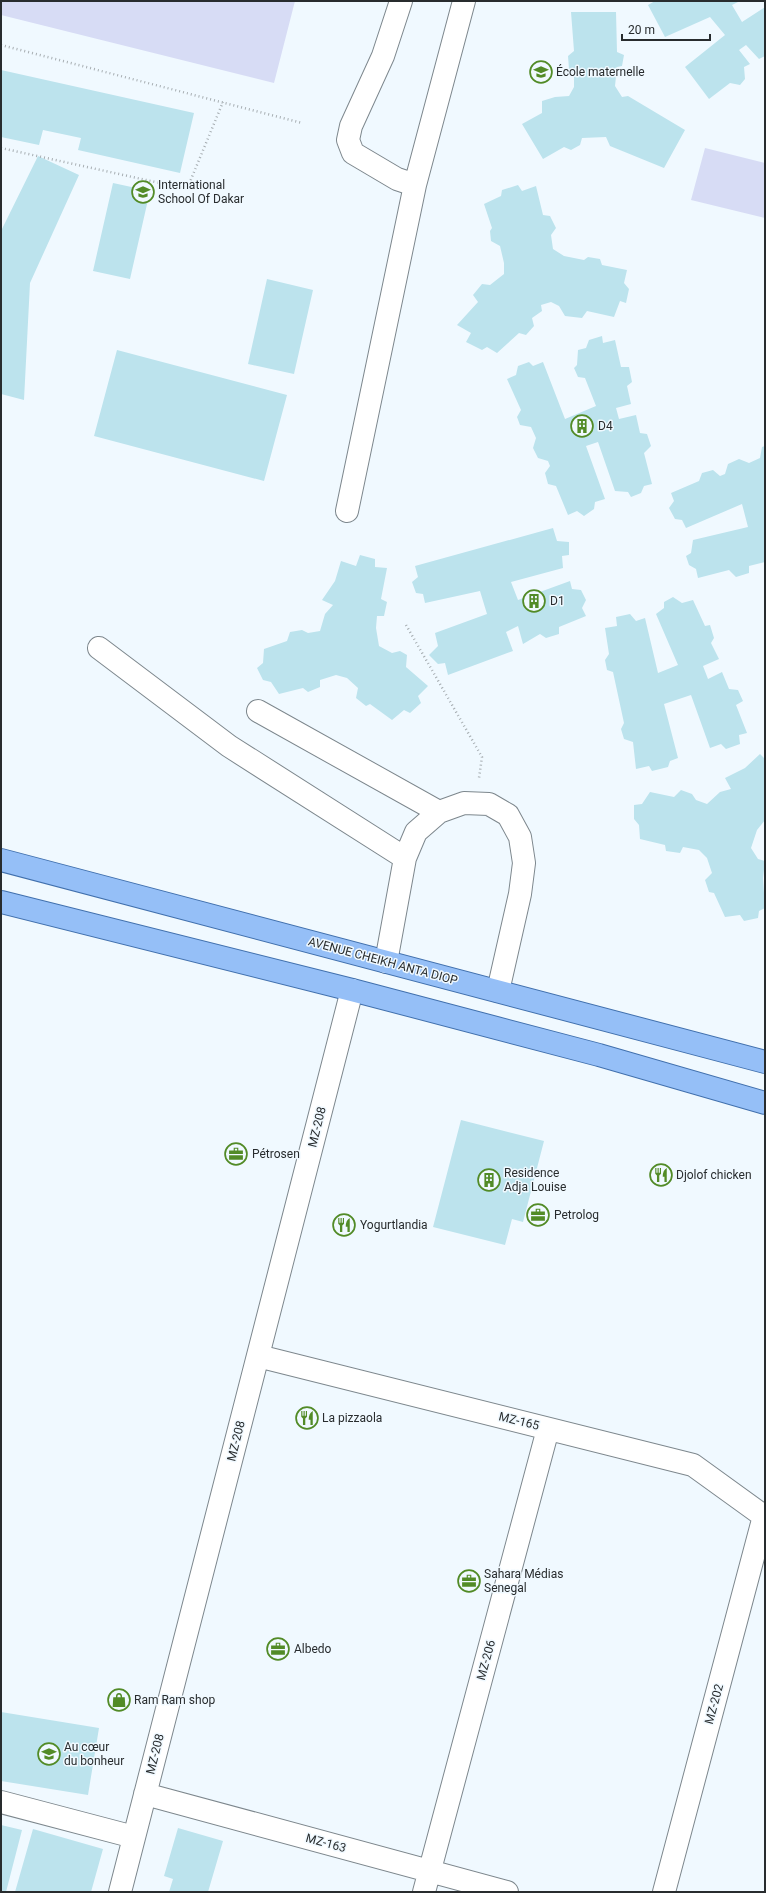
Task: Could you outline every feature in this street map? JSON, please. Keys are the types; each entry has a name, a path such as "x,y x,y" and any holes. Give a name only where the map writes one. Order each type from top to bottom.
{"main road":[{"name":"AVENUE CHEIKH ANTA DIOP","path":"1,860 765,1062"},
{"path":"1,902 599,1054 765,1103"}],"street":[{"path":"401,1 383,56 351,126 348,140 353,153 397,179 415,185"},
{"path":"347,511 415,185 464,1"},
{"path":"99,648 229,746 405,858"},
{"path":"258,711 439,812"},
{"path":"386,962 405,858 416,832 439,812 464,803 489,804 508,815 520,837 524,863 520,894 498,992"},
{"name":"MZ-208","path":"120,1892 352,990"},
{"name":"MZ-165","path":"258,1356 692,1465 764,1517"},
{"name":"MZ-206","path":"424,1892 548,1429"},
{"name":"MZ-202","path":"664,1892 764,1517"},
{"name":"MZ-163","path":"145,1794 507,1892"},
{"path":"1,1802 134,1837"}],"path":[{"path":"1,45 302,123"},
{"path":"1,148 187,189 223,102"},
{"path":"406,625 482,757 476,803"}],"shaded area":[{"path":"1,1 295,1 274,83 1,15"},
{"path":"705,148 765,163 765,218 691,200"}],"building":[{"path":"655,1 740,1 732,5 742,22 765,7 765,56 759,59 746,45 739,50 750,64 744,67 745,79 740,85 730,83 709,99 685,67 725,35 710,17 665,37 648,5"},
{"path":"571,12 616,12 617,52 624,55 622,66 617,67 615,86 622,97 628,96 685,130 664,168 610,146 606,137 582,138 580,145 571,150 564,147 543,159 522,124 542,113 542,101 555,97 569,96 574,87 574,73 569,69 568,56 574,51"},
{"path":"1,70 194,113 180,173 78,150 81,138 43,130 39,145 1,137"},
{"path":"38,156 79,175 30,283 24,400 1,394 1,231"},
{"path":"113,183 150,191 130,279 93,271"},
{"path":"518,185 522,191 536,186 543,215 550,216 556,228 551,235 553,249 564,256 584,260 588,257 600,259 602,265 627,270 624,283 629,289 626,303 620,301 614,317 587,311 582,318 565,316 559,306 551,302 541,305 542,311 532,318 534,326 526,335 519,333 497,353 487,347 482,350 466,342 471,333 457,325 478,302 473,295 482,284 490,285 504,274 504,263 500,246 491,241 490,231 492,228 484,204 501,196 502,190"},
{"path":"267,279 313,290 294,374 248,364"},
{"name":"D4","path":"602,336 603,343 615,340 621,367 629,367 632,382 627,386 631,404 616,408 619,419 636,415 640,433 647,434 651,446 644,453 652,484 644,486 641,493 631,497 628,492 615,491 598,442 586,446 605,499 595,502 594,509 584,516 577,511 568,515 556,486 548,484 545,473 550,466 548,461 538,458 533,448 536,438 531,427 520,425 517,417 521,410 507,379 516,375 518,366 529,362 533,366 543,362 565,419 596,406 585,378 578,377 574,368 577,365 578,350 586,348 589,340"},
{"path":"117,350 287,395 264,481 94,436"},
{"path":"765,446 765,562 749,566 749,573 736,577 729,570 698,578 696,569 689,565 686,556 691,553 693,540 748,527 742,504 686,528 682,520 675,519 669,508 674,501 671,493 699,481 702,473 713,470 720,476 725,474 728,464 739,459 749,463 760,458 762,447"},
{"name":"D1","path":"553,528 557,541 569,542 569,555 562,556 563,568 511,582 518,600 570,581 572,589 581,590 586,600 582,608 586,616 559,627 559,634 546,638 540,634 523,644 518,626 506,632 513,651 448,675 445,663 438,664 429,655 438,646 435,633 487,614 480,591 425,603 423,594 416,593 412,582 418,577 415,566"},
{"path":"360,555 375,559 375,567 387,568 381,599 387,602 384,616 377,616 376,628 379,646 392,653 400,651 407,655 406,667 428,686 418,696 421,703 410,713 404,710 392,720 370,704 366,706 356,698 358,688 347,678 336,675 320,680 320,687 308,692 303,688 279,694 271,682 263,680 257,668 263,663 264,649 287,641 290,632 302,630 308,633 320,631 325,614 333,605 322,600 335,581 341,561 356,566"},
{"path":"673,597 682,603 693,600 705,626 710,625 714,638 711,643 719,659 703,666 708,679 722,672 729,689 738,690 743,701 736,705 747,733 739,735 740,744 726,749 721,744 710,748 691,695 664,704 678,758 670,761 668,767 652,771 649,766 636,769 633,742 624,739 621,729 624,723 613,672 607,670 605,660 609,654 605,628 617,626 616,617 630,614 636,621 645,618 658,673 678,665 656,614 664,608 664,602"},
{"path":"760,754 765,759 765,820 757,830 751,848 758,859 765,861 763,878 765,908 759,911 758,918 744,921 740,915 725,917 714,893 709,892 705,880 712,873 707,858 699,850 683,847 680,853 666,851 665,845 640,839 639,825 634,819 634,805 642,804 650,792 674,797 681,790 692,794 696,800 707,804 720,792 731,789 725,778 745,768"},
{"name":"Residence Adja Louise","path":"461,1120 544,1141 523,1222 512,1219 505,1245 433,1227"},
{"path":"1,1712 99,1728 88,1795 1,1781"},
{"path":"1,1825 22,1830 6,1892 1,1892"},
{"path":"178,1828 223,1841 208,1892 169,1892 173,1879 164,1876"},
{"path":"33,1829 103,1849 91,1892 15,1892"}],"place":[{"name":"École maternelle","path":"541,72"},
{"name":"International School Of Dakar","path":"143,192"},
{"name":"D4","path":"582,426"},
{"name":"D1","path":"534,601"},
{"name":"Pétrosen","path":"236,1154"},
{"name":"Djolof chicken","path":"661,1175"},
{"name":"Residence Adja Louise","path":"489,1180"},
{"name":"Petrolog","path":"538,1215"},
{"name":"Yogurtlandia","path":"344,1225"},
{"name":"La pizzaola","path":"307,1418"},
{"name":"Sahara Médias Senegal","path":"469,1581"},
{"name":"Albedo","path":"278,1649"},
{"name":"Ram Ram shop","path":"119,1700"},
{"name":"Au cœur du bonheur","path":"49,1754"}]}
